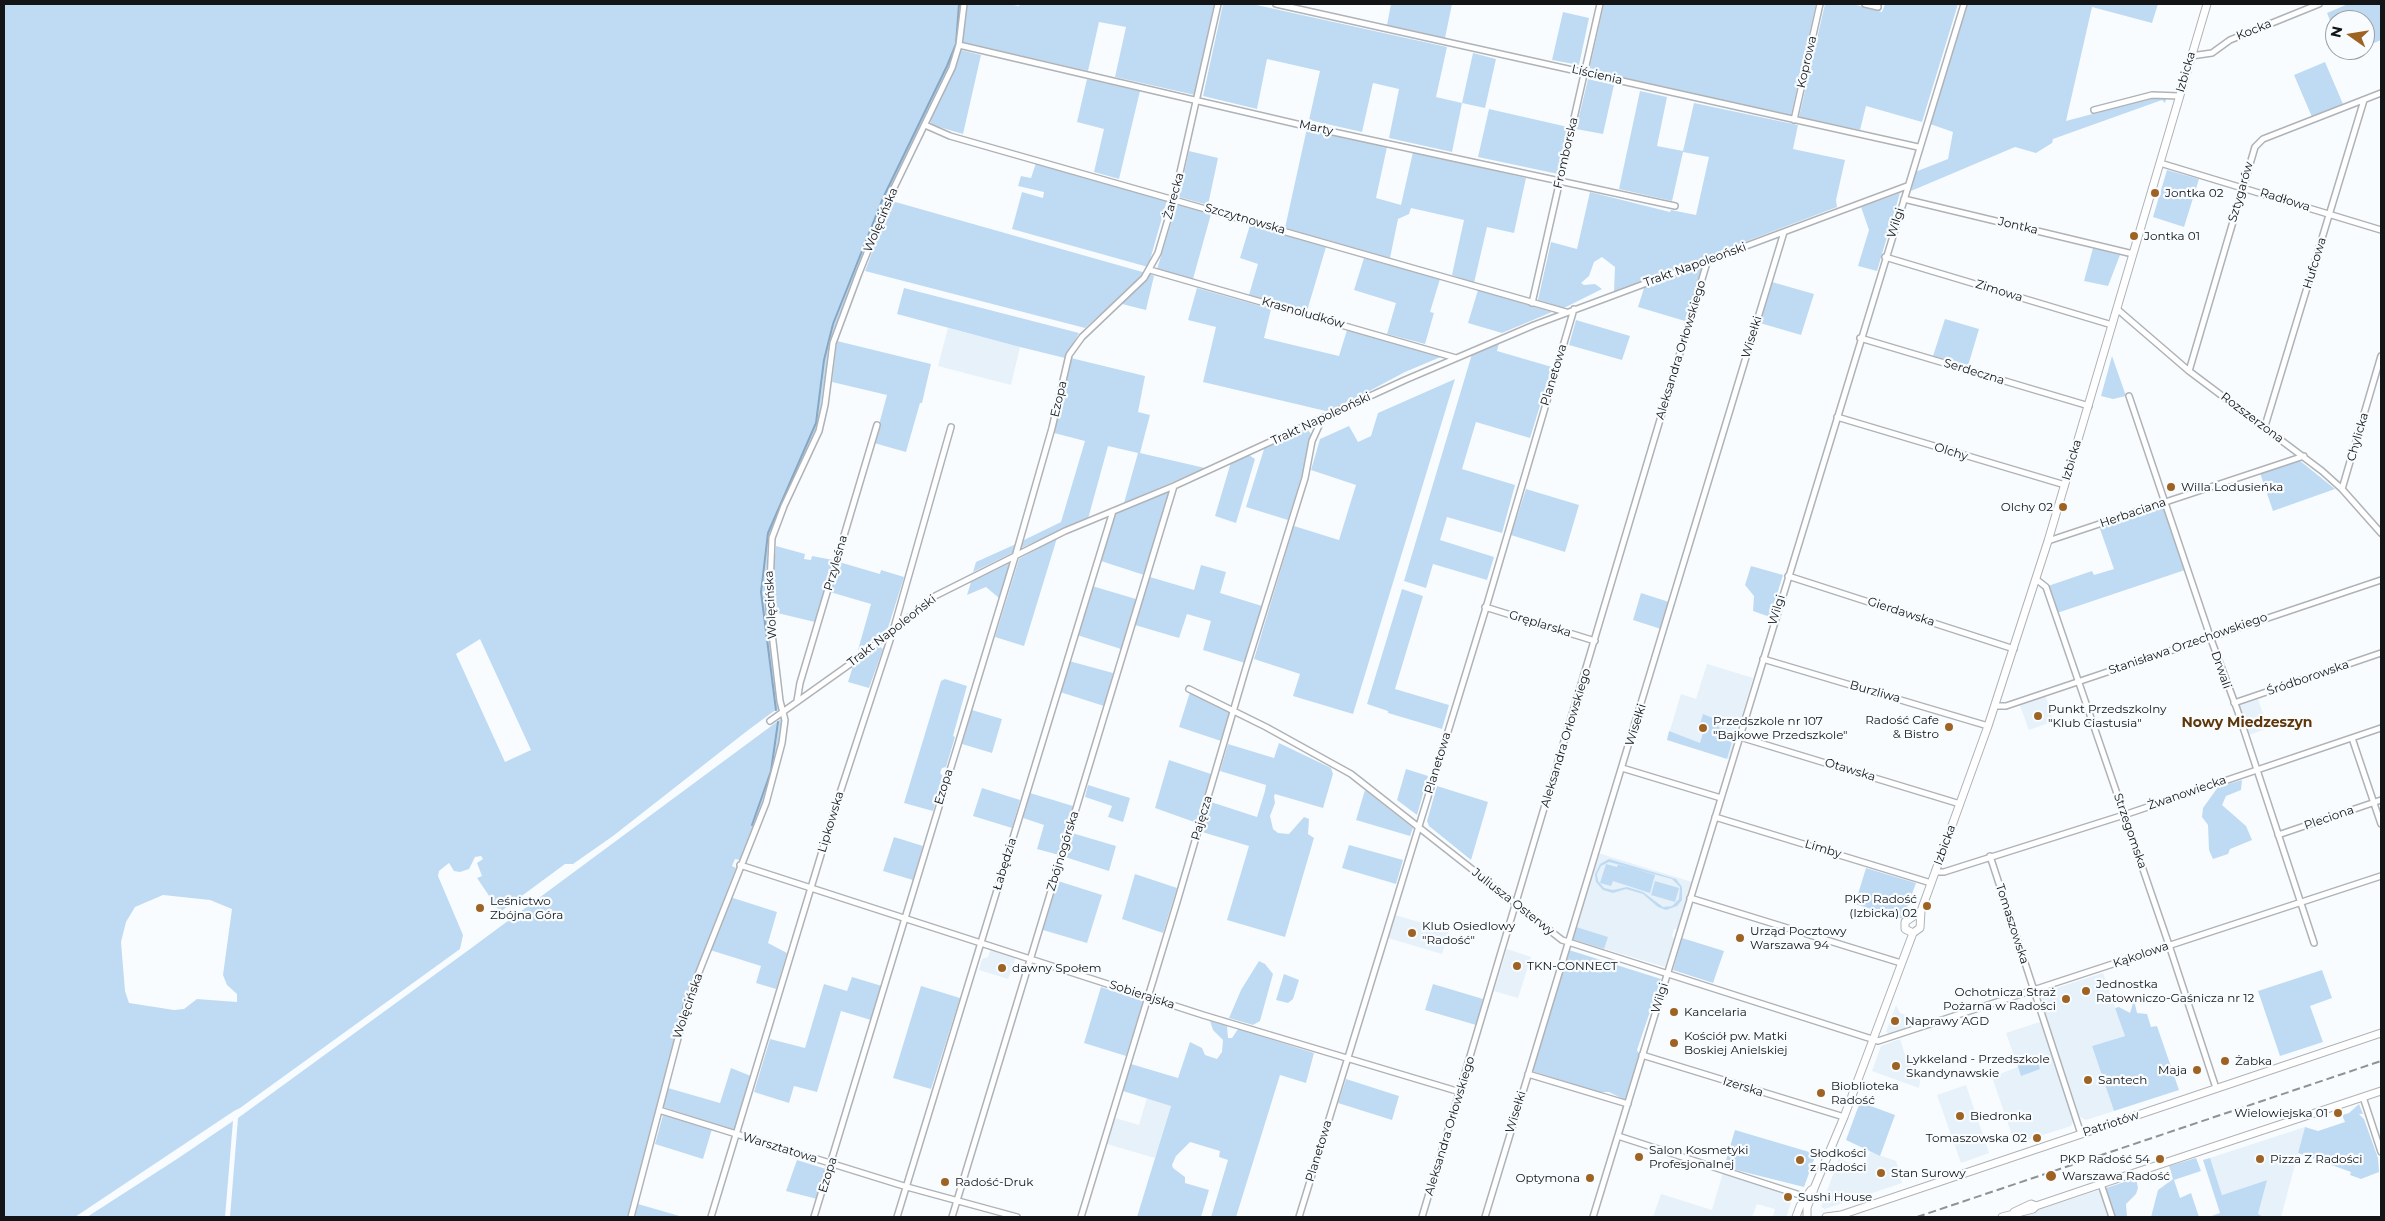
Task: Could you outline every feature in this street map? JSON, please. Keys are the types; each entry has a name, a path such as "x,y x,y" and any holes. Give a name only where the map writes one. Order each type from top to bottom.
{"street":[{"name":"Wolęcińska","path":"631,1217 688,1000 771,790 785,728 769,608 772,538 784,506 819,431 825,405 833,343 890,196 952,68 959,45 964,4"},
{"name":"Żarecka","path":"1069,355 1082,336 1124,299 1150,270 1158,253 1174,199 1218,4"},
{"name":"Liścienia","path":"1276,4 1918,147"},
{"name":"Fromborska","path":"1532,303 1600,4"},
{"name":"Koprowa","path":"1794,120 1820,4"},
{"path":"1865,4 1878,7"},
{"name":"Wilgi","path":"1593,1217 1918,147 1964,4"},
{"name":"Izbicka","path":"1916,918 1960,804 2014,649 2065,485 2207,4"},
{"name":"Kocka","path":"2191,56 2212,53 2230,40 2319,4"},
{"name":"Marty","path":"959,45 1301,125 1675,206"},
{"name":"Sztygarów","path":"2189,371 2255,146 2258,142 2381,93"},
{"path":"2094,110 2152,95 2179,96"},
{"name":"Hufcowa","path":"2265,426 2364,100"},
{"name":"Szczytnowska","path":"925,125 950,136 1566,312"},
{"name":"Radłowa","path":"2160,163 2381,230"},
{"name":"Trakt Napoleoński","path":"770,721 893,631 935,596 1113,511 1174,486 1456,358 1574,308 1669,276 1708,259 1907,186"},
{"name":"Jontka","path":"1904,198 2133,254"},
{"name":"Wisełki","path":"1485,1217 1784,232"},
{"name":"Zimowa","path":"1885,256 2112,325"},
{"name":"Aleksandra Orłowskiego","path":"1422,1217 1708,259"},
{"name":"Krasnoludków","path":"1150,270 1456,358"},
{"name":"Planetowa","path":"1299,1217 1486,607 1574,308"},
{"name":"Rozszerzona","path":"2117,310 2189,371 2304,456 2342,489 2381,533"},
{"name":"Serdeczna","path":"1860,338 2088,406"},
{"name":"Ezopa","path":"814,1217 1016,557 1052,428 1069,355"},
{"name":"Chylicka","path":"2342,489 2381,356"},
{"name":"Drwali","path":"2129,396 2314,943"},
{"name":"Olchy","path":"1837,417 2065,485"},
{"name":"Pajęcza","path":"1081,1217 1305,478 1312,441 1322,418"},
{"name":"Przyleśna","path":"798,701 806,665 877,425"},
{"name":"Lipkowska","path":"711,1217 893,631 951,427"},
{"name":"Herbaciana","path":"2048,541 2304,456"},
{"name":"Zbójnogórska","path":"952,1217 1174,486"},
{"name":"Łabędzia","path":"897,1217 1113,511"},
{"name":"Gierdawska","path":"1788,576 2014,649"},
{"name":"Strzegomska","path":"2036,579 2046,587 2170,945 2216,1088"},
{"name":"Stanisława Orzechowskiego","path":"1995,706 2006,706 2381,580"},
{"name":"Gręplarska","path":"1486,607 1595,641"},
{"name":"Śródborowska","path":"2234,703 2381,653"},
{"name":"Burzliwa","path":"1763,659 1988,726"},
{"name":"Juliusza Osterwy","path":"1188,689 1234,710 1351,774 1419,826 1516,905 1568,943 1873,1040"},
{"name":"Żwanowiecka","path":"1935,872 1944,872 2124,815 2381,728"},
{"name":"Otawska","path":"1740,737 1960,804"},
{"path":"2352,738 2381,824"},
{"path":"1622,768 1721,798"},
{"name":"Pleciona","path":"2278,835 2381,800"},
{"name":"Limby","path":"1715,817 1931,883"},
{"name":"Tomaszowska","path":"1990,856 2081,1134"},
{"name":"Sobierajska","path":"740,865 1147,997 1347,1060 1460,1092"},
{"name":"Kąkolowa","path":"1873,1040 1882,1041 2381,876"},
{"path":"1690,898 1901,963"},
{"path":"1800,1217 1806,1217 1807,1208 1815,1186 1844,1117 1912,933 1920,928 1916,918 1906,919 1904,924 1907,931 1912,933"},
{"name":"Patriotów","path":"1826,1217 1839,1216 2381,1033"},
{"name":"Izerska","path":"1642,1055 1844,1117"},
{"path":"1528,1074 1628,1104"},
{"path":"2002,1217 2010,1215 2022,1206 2031,1204 2036,1206 2381,1091"},
{"path":"2363,1097 2381,1152"},
{"name":"Warsztatowa","path":"659,1110 907,1187 1017,1217"},
{"path":"1618,1136 1806,1197"},
{"path":"2101,1184 2112,1217"},
{"path":"1796,1217 1806,1197 1815,1186"}],"shaded area":[{"path":"4,4 962,4 953,59 890,190 859,267 831,341 817,430 777,517 768,546 765,596 780,710 774,711 747,731 613,836 573,864 565,864 500,912 477,878 482,876 477,863 483,859 481,856 475,857 469,869 460,872 454,871 449,863 439,871 438,876 463,935 460,949 240,1108 75,1217 4,1217","holes":["480,639 531,750 505,762 456,654","163,895 210,900 232,909 223,975 227,985 237,994 237,1002 197,999 184,1009 174,1010 129,1003 125,991 121,942 126,922 135,907"]},
{"path":"966,4 1008,4 1019,6 1020,4 1214,4 1195,95 1115,77 1126,27 1099,22 1088,71 962,42"},
{"path":"1223,4 1252,4 1447,47 1436,97 1462,103 1452,152 1389,138 1399,89 1373,83 1362,132 1309,120 1320,71 1267,59 1257,109 1203,96"},
{"path":"1391,4 1452,4 1445,38 1387,25"},
{"path":"1604,4 1816,4 1791,115 1589,71"},
{"path":"1825,4 1853,4 1882,12 1885,4 1958,4 1922,122 1866,106 1860,130 1799,117"},
{"path":"1967,4 2158,4 2152,23 2092,7 2066,121 2160,96 2167,96 2165,103 2162,100 2053,139 2052,143 2036,153 2015,147 1911,191 1915,172 1948,159 1953,132 1930,124"},
{"path":"2348,4 2381,4 2381,40 2375,43 2375,10 2334,10"},
{"path":"1563,12 1589,18 1579,65 1552,60"},
{"path":"961,50 981,55 963,134 932,125 930,121"},
{"path":"1473,53 1496,59 1485,108 1462,103"},
{"path":"2325,62 2343,104 2312,117 2294,75"},
{"path":"1087,79 1140,91 1119,179 1094,172 1104,129 1077,122"},
{"path":"1588,79 1614,85 1603,134 1576,129"},
{"path":"1640,91 1667,97 1657,146 1683,151 1694,103 1798,125 1793,149 1845,160 1836,200 1837,207 1705,257 1685,321 1638,307 1644,288 1669,279 1667,273 1614,292 1615,267 1602,257 1594,262 1589,276 1581,283 1584,285 1595,284 1602,289 1564,308 1538,300 1551,242 1577,249 1590,192 1670,212 1671,210 1696,215 1709,157 1683,152 1672,201 1619,189"},
{"path":"1489,109 1568,127 1558,174 1478,157"},
{"path":"1307,128 1387,147 1376,198 1401,205 1413,152 1526,178 1514,233 1487,227 1474,283 1452,275 1464,220 1411,208 1409,214 1398,219 1390,258 1285,228"},
{"path":"1189,151 1218,158 1208,205 1179,197"},
{"path":"1036,163 1167,200 1148,267 1012,229 1022,192 1043,198 1044,192 1018,186 1021,176 1031,178"},
{"path":"2167,170 2199,179 2184,227 2153,217"},
{"path":"1900,193 1877,271 1858,266 1869,230 1861,207"},
{"path":"892,201 1146,273 1085,328 865,271"},
{"path":"1177,204 1211,214 1193,279 1157,269"},
{"path":"1250,225 1326,247 1307,311 1249,295 1258,264 1240,258"},
{"path":"2093,248 2120,255 2108,286 2084,281"},
{"path":"1364,258 1440,279 1430,312 1434,313 1425,344 1387,334 1396,303 1354,290"},
{"path":"1150,274 1154,276 1146,310 1122,304"},
{"path":"1772,282 1814,294 1801,335 1760,323"},
{"path":"904,288 1079,333 1065,358 1016,346 897,314"},
{"path":"1197,288 1271,309 1264,338 1339,356 1347,330 1443,356 1405,372 1330,412 1203,382 1216,327 1188,320"},
{"path":"1478,290 1552,312 1502,333 1468,323"},
{"path":"1945,319 1979,329 1968,366 1933,356"},
{"path":"1576,320 1630,336 1622,360 1569,345"},
{"path":"948,328 1020,347 1011,385 938,366"},
{"path":"837,341 931,364 922,403 920,403 906,452 874,443 887,395 832,382"},
{"path":"1499,343 1497,351 1552,367 1530,438 1476,422 1462,469 1515,485 1502,533 1447,517 1440,540 1494,557 1487,580 1433,564 1426,588 1404,581 1472,354"},
{"path":"2112,356 2126,396 2113,399 2101,396"},
{"path":"1071,358 1145,376 1138,412 1150,415 1140,453 1205,468 1124,503 1138,453 1108,446 1088,519 1021,548 1024,540 1061,522 1085,441 1054,433"},
{"path":"1455,379 1353,714 1293,696 1300,674 1254,659 1294,526 1339,540 1356,485 1311,470 1320,439 1349,426 1358,442 1371,436 1378,413"},
{"path":"1307,429 1312,435 1310,449 1288,520 1246,507 1264,449"},
{"path":"1249,455 1255,459 1236,523 1215,516 1231,462"},
{"path":"2299,460 2335,489 2273,511 2260,473"},
{"path":"1170,489 1144,575 1101,561 1116,513"},
{"path":"1526,489 1579,505 1565,552 1511,535"},
{"path":"2163,505 2185,570 2057,613 2048,586 2092,571 2094,575 2114,569 2099,526"},
{"path":"1057,538 1024,646 995,637 1019,559"},
{"path":"1016,544 1014,552 973,572 976,562"},
{"path":"776,546 805,554 804,559 811,560 812,556 833,560 815,622 773,612 771,595"},
{"path":"839,562 880,574 881,570 904,577 888,628 858,650 871,604 830,592"},
{"path":"1010,563 999,598 986,587 967,595 971,582"},
{"path":"1201,565 1226,572 1220,593 1262,606 1245,663 1203,650 1211,621 1187,614 1179,638 1135,625 1150,577 1194,590"},
{"path":"1751,566 1783,575 1770,617 1753,611 1754,596 1745,585"},
{"path":"1092,586 1136,599 1121,649 1077,635"},
{"path":"1402,589 1423,596 1395,689 1449,705 1442,729 1388,713 1388,711 1367,704"},
{"path":"1641,593 1669,602 1661,629 1633,620"},
{"path":"880,646 883,649 869,688 848,682 853,666"},
{"path":"1069,661 1113,673 1104,706 1060,692"},
{"name":"Przedszkole nr 107 \"Bajkowe Przedszkole\"","path":"1707,664 1753,678 1739,725 1736,726 1737,733 1729,759 1667,740 1681,694 1696,699"},
{"path":"945,679 967,686 946,767 942,768 940,773 943,776 933,811 904,803 941,681"},
{"path":"1190,692 1231,710 1221,741 1179,727"},
{"name":"Punkt Przedszkolny \"Klub Ciastusia\"","path":"2045,694 2054,721 2029,730 2019,703"},
{"path":"2258,699 2268,728 2249,735 2239,705"},
{"path":"972,710 1002,719 992,753 962,744"},
{"path":"1703,714 1715,719 1715,724 1733,738 1727,759 1667,740 1669,731 1700,743 1704,730 1700,724"},
{"path":"782,718 783,727 769,790 740,860 735,859 732,866 736,868 684,1004 627,1217 230,1217 238,1118"},
{"path":"1279,743 1331,768 1333,774 1323,808 1275,794 1274,796 1275,803 1270,816 1273,829 1278,833 1289,834 1304,817 1309,819 1308,834 1314,838 1285,937 1227,920 1249,846 1202,832 1211,802 1257,817 1265,791 1266,785 1220,771 1228,744 1274,758"},
{"path":"1169,760 1211,774 1197,823 1155,808"},
{"path":"1406,769 1428,776 1417,815 1397,800"},
{"path":"2242,780 2241,790 2226,796 2222,805 2246,826 2252,840 2230,849 2228,854 2213,859 2209,850 2208,825 2202,817 2203,808 2218,787"},
{"path":"1088,785 1130,798 1123,822 1108,817 1112,806 1085,797"},
{"path":"1437,786 1488,802 1471,860 1429,826 1427,821"},
{"path":"982,788 1020,800 1012,828 973,816"},
{"path":"1365,790 1413,828 1410,836 1356,820"},
{"path":"1030,793 1073,806 1059,855 1037,849 1044,825 1023,818"},
{"path":"1072,833 1116,846 1109,871 1065,857"},
{"path":"894,837 923,846 913,880 883,871"},
{"path":"1349,845 1403,860 1396,884 1342,868"},
{"path":"1598,853 1692,882 1677,929 1674,929 1672,936 1674,939 1665,967 1572,939"},
{"path":"1609,859 1676,879 1682,887 1682,900 1677,906 1666,910 1658,907 1643,894 1626,889 1613,893 1603,890 1596,882 1595,874 1600,864","holes":["1609,862 1672,879 1680,887 1679,899 1672,906 1663,907 1643,892 1627,887 1613,890 1604,888 1598,881 1597,874 1601,866"]},
{"path":"1606,864 1617,867 1618,864 1655,875 1650,893 1613,881 1611,886 1600,883"},
{"path":"1866,868 1916,883 1903,919 1855,904"},
{"path":"1135,874 1177,888 1163,933 1122,919"},
{"path":"1058,881 1102,895 1087,943 1043,930"},
{"path":"1655,881 1679,888 1675,902 1651,895"},
{"path":"730,897 777,912 768,943 787,953 776,989 756,983 761,966 710,950"},
{"path":"1395,915 1449,931 1442,954 1388,938"},
{"path":"1576,927 1608,937 1604,949 1572,939"},
{"path":"1682,938 1724,951 1713,983 1673,970"},
{"path":"991,949 1016,957 1008,979 979,970 982,959 988,957"},
{"path":"1507,949 1531,957 1518,998 1494,991"},
{"path":"1569,950 1661,979 1637,1050 1639,1054 1625,1100 1609,1092 1599,1092 1532,1071"},
{"path":"1259,961 1265,964 1273,974 1260,1021 1253,1025 1229,1018 1241,990"},
{"path":"2322,970 2332,998 2310,1006 2323,1042 2280,1056 2258,991"},
{"path":"2103,973 2125,1036 2092,1046 2114,1111 2086,1120 2080,1117 2039,996 2041,993"},
{"path":"1284,974 1299,980 1293,999 1288,1003 1276,1000"},
{"path":"852,977 882,986 871,1020 841,1011 817,1092 794,1086 789,1103 754,1092 770,1039 805,1048 824,984 847,991"},
{"path":"1433,984 1483,999 1476,1025 1425,1010"},
{"path":"921,986 960,998 931,1089 893,1078"},
{"path":"1101,987 1143,1001 1126,1056 1084,1043"},
{"path":"2134,1000 2137,1013 2147,1014 2151,1027 2157,1026 2179,1090 2114,1111 2092,1046 2125,1036 2115,1008 2119,1007 2130,1013"},
{"path":"1896,1005 1900,1013 1924,1022 1890,1034 1886,1032"},
{"path":"1210,1021 1227,1026 1228,1038 1232,1038 1238,1029 1314,1053 1306,1083 1280,1075 1236,1217 1211,1217 1228,1160 1219,1157 1220,1151 1190,1142 1176,1156 1172,1165 1173,1168 1185,1177 1185,1183 1209,1190 1201,1217 1137,1217 1171,1106 1123,1091 1131,1064 1178,1078 1190,1042 1202,1048 1205,1055 1217,1059 1222,1052 1223,1040 1213,1030"},
{"path":"2040,1022 2074,1120 2071,1126 2015,1144 1992,1077 2018,1067 2006,1033"},
{"name":"Lykkeland - Przedszkole Skandynawskie","path":"1900,1039 1907,1061 1916,1058 1920,1082 1919,1088 1872,1071 1881,1046"},
{"path":"2036,1056 2040,1069 2021,1076 2017,1063"},
{"path":"731,1068 751,1076 734,1130 663,1107 668,1088 720,1103"},
{"path":"1346,1079 1399,1096 1392,1120 1338,1103"},
{"path":"1966,1085 1989,1153 1961,1163 1937,1095"},
{"path":"1147,1098 1171,1105 1155,1158 1107,1144 1115,1118 1139,1125"},
{"path":"1860,1102 1895,1115 1880,1156 1846,1140"},
{"path":"2359,1104 2363,1114 2359,1114 2364,1119 2378,1158 2379,1172 2361,1179 2350,1175 2351,1172 2298,1153 2305,1127 2318,1131 2345,1122 2342,1115 2349,1113"},
{"path":"663,1115 712,1129 703,1159 655,1144"},
{"path":"233,1121 225,1217 87,1217 177,1159"},
{"path":"2305,1127 2281,1217 2264,1217 2258,1214 2266,1180 2222,1195 2210,1158"},
{"path":"1735,1130 1816,1154 1804,1187 1724,1167"},
{"path":"1870,1152 1896,1161 1902,1183 1825,1209 1821,1207 1839,1159 1864,1168"},
{"path":"2196,1158 2201,1171 2174,1180 2180,1198 2191,1193 2199,1217 2151,1217 2158,1190 2173,1179 2169,1166"},
{"path":"2210,1158 2222,1195 2267,1180 2258,1214 2264,1217 2209,1217 2220,1213 2203,1160"},
{"path":"797,1160 826,1169 817,1199 786,1191"},
{"path":"1723,1173 1792,1195 1786,1217 1773,1216 1775,1209 1757,1204 1752,1217 1653,1217 1661,1194 1712,1210"},
{"path":"2136,1178 2138,1188 2136,1194 2126,1204 2127,1217 2115,1217 2106,1188"},
{"path":"2099,1190 2109,1217 2017,1217"},
{"path":"638,1204 683,1217 635,1217"}],"waterway":[{"path":"776,710 761,592 768,533 816,423 824,360 833,324 883,198 956,44 959,4"},
{"path":"752,825 771,771 778,722"}],"railway":[{"path":"1917,1217 2381,1061"}],"place":[{"name":"Jontka 02","path":"2155,193"},
{"name":"Jontka 01","path":"2134,236"},
{"name":"Willa Lodusieńka","path":"2171,487"},
{"name":"Olchy 02","path":"2063,507"},
{"name":"Punkt Przedszkolny \"Klub Ciastusia\"","path":"2038,716"},
{"name":"Radość Cafe & Bistro","path":"1949,727"},
{"name":"Przedszkole nr 107 \"Bajkowe Przedszkole\"","path":"1703,728"},
{"name":"PKP Radość (Izbicka) 02","path":"1927,906"},
{"name":"Leśnictwo Zbójna Góra","path":"480,908"},
{"name":"Klub Osiedlowy \"Radość\"","path":"1412,933"},
{"name":"Urząd Pocztowy Warszawa 94","path":"1740,938"},
{"name":"TKN-CONNECT","path":"1517,966"},
{"name":"dawny Społem","path":"1002,968"},
{"name":"Jednostka Ratowniczo-Gaśnicza nr 12","path":"2086,991"},
{"name":"Ochotnicza Straż Pożarna w Radości","path":"2066,999"},
{"name":"Kancelaria","path":"1674,1012"},
{"name":"Naprawy AGD","path":"1895,1021"},
{"name":"Kościół pw. Matki Boskiej Anielskiej","path":"1674,1043"},
{"name":"Żabka","path":"2225,1061"},
{"name":"Lykkeland - Przedszkole Skandynawskie","path":"1896,1066"},
{"name":"Maja","path":"2197,1070"},
{"name":"Santech","path":"2088,1080"},
{"name":"Bioblioteka Radość","path":"1821,1093"},
{"name":"Wielowiejska 01","path":"2338,1113"},
{"name":"Biedronka","path":"1960,1116"},
{"name":"Tomaszowska 02","path":"2037,1138"},
{"name":"Salon Kosmetyki Profesjonalnej","path":"1639,1157"},
{"name":"PKP Radość 54","path":"2160,1159"},
{"name":"Pizza Z Radości","path":"2260,1159"},
{"name":"Słodkości z Radości","path":"1800,1160"},
{"name":"Stan Surowy","path":"1881,1173"},
{"name":"Warszawa Radość","path":"2051,1176"},
{"name":"Optymona","path":"1590,1178"},
{"name":"Radość-Druk","path":"945,1182"},
{"name":"Sushi House","path":"1788,1197"}],"district":[{"name":"Nowy Miedzeszyn","path":"2247,723"}]}
